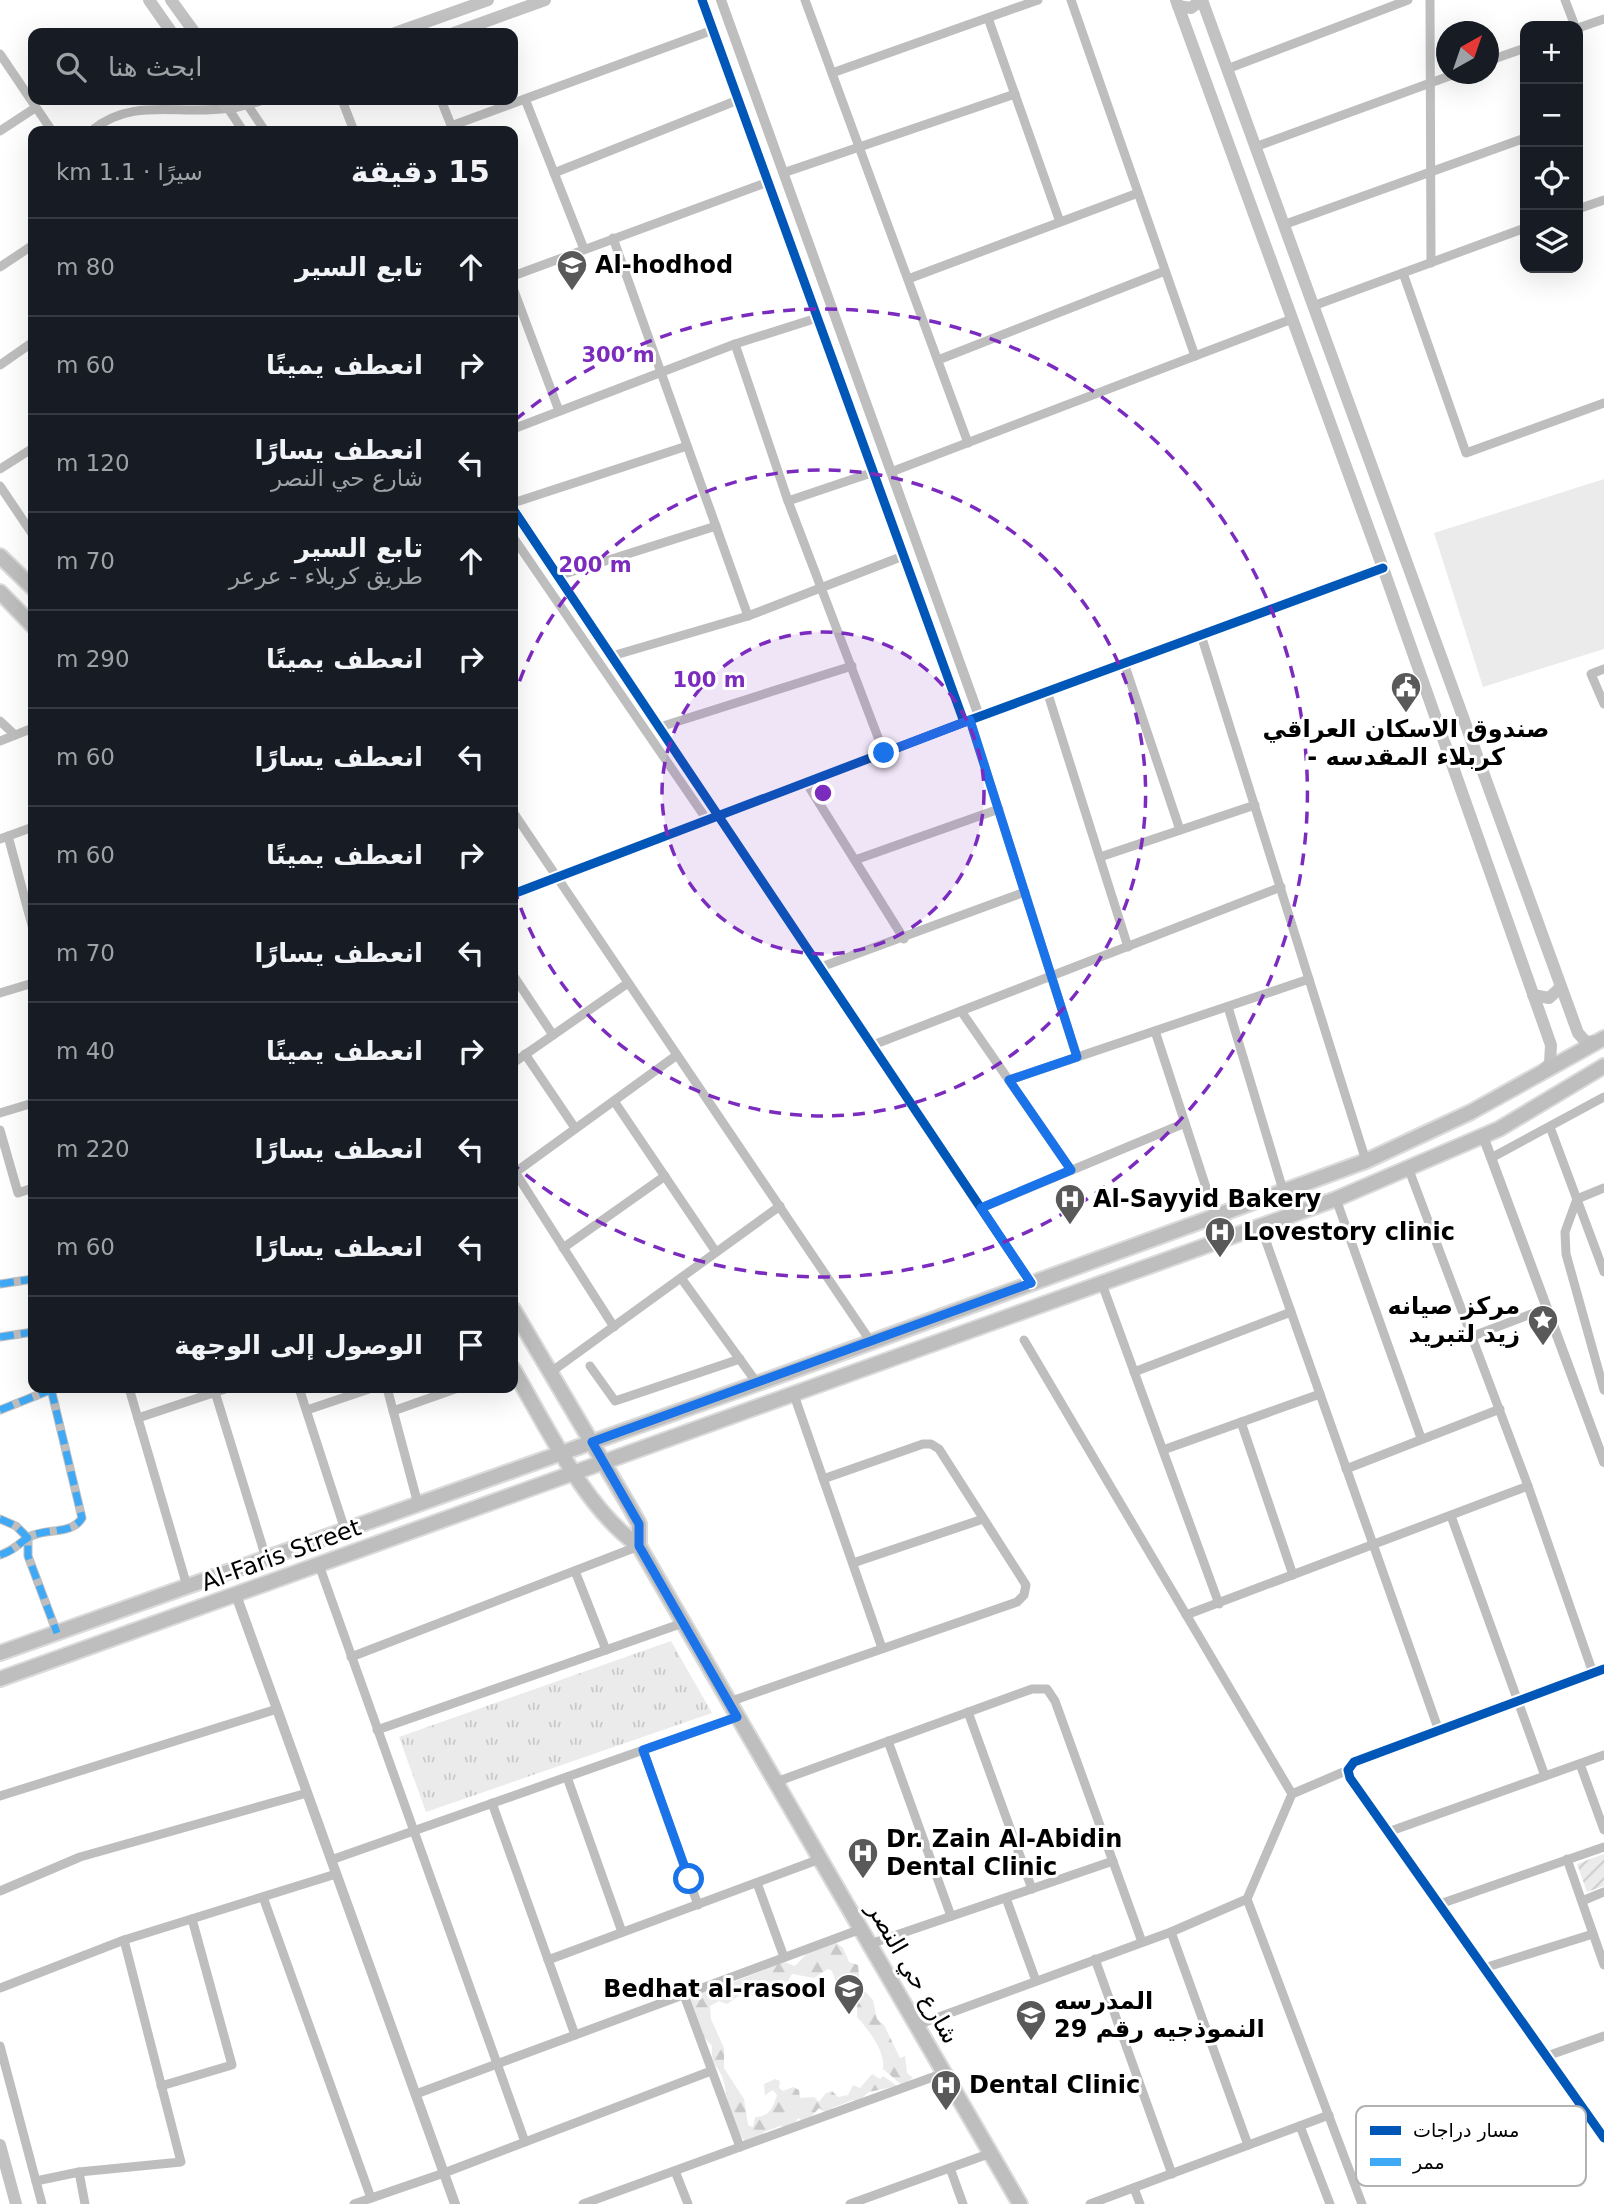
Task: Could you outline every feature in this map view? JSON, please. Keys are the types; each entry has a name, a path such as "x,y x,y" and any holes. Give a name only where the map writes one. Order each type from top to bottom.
{"main road":[{"path":"149,0 169,28"},
{"path":"171,0 191,28"},
{"path":"409,28 488,0"},
{"path":"468,28 545,0"},
{"path":"1177,3 1191,8 1202,0 1578,1033 1586,1042 1601,1040"},
{"path":"1177,3 1383,568 1533,995 1552,1055 1541,1073"},
{"path":"1189,37 1200,29 1213,32"},
{"path":"1343,460 1356,462 1366,453"},
{"path":"1355,493 1367,483 1377,484"},
{"path":"0,556 28,583"},
{"path":"0,592 28,619"},
{"path":"1533,995 1549,998 1561,987"},
{"name":"Al-Faris Street","path":"0,1653 677,1412 1366,1161 1471,1112 1601,1040"},
{"name":"Al-Faris Street","path":"0,1679 683,1436 1336,1199 1409,1170 1483,1136 1604,1066"},
{"path":"518,1318 639,1524 639,1546"},
{"path":"518,1377 577,1473 622,1534 639,1546"},
{"path":"573,1410 599,1428 627,1430"},
{"path":"677,1412 668,1424 673,1434 683,1436"},
{"path":"527,1491 535,1484 535,1476 528,1465 548,1447 549,1430"},
{"name":"شارع حي النصر","path":"639,1546 1020,2204"},
{"path":"0,2145 16,2204"}],"street":[{"path":"702,0 957,701 971,719 1077,1057"},
{"path":"721,0 973,698 971,719"},
{"path":"805,0 968,443"},
{"path":"832,73 1038,0"},
{"path":"1070,0 1195,356"},
{"path":"1227,69 1408,0"},
{"path":"1430,0 1431,262"},
{"path":"1565,0 1574,21"},
{"path":"988,18 1060,222"},
{"path":"1583,25 1604,19"},
{"path":"518,102 713,30"},
{"path":"1499,57 1520,49"},
{"path":"0,54 28,97"},
{"path":"1255,147 1436,80"},
{"path":"783,173 1015,94"},
{"path":"525,99 584,249"},
{"path":"554,173 738,100"},
{"path":"33,105 48,126"},
{"path":"97,126 106,119 132,110 154,107 205,112 222,105"},
{"path":"226,105 240,126"},
{"path":"254,105 263,126"},
{"path":"344,105 352,126"},
{"path":"443,105 451,126"},
{"path":"459,126 510,105"},
{"path":"0,131 35,108"},
{"path":"1283,225 1520,140"},
{"path":"518,274 768,182"},
{"path":"908,279 1138,193"},
{"path":"1583,206 1604,200"},
{"path":"1313,306 1520,230"},
{"path":"613,239 748,616"},
{"path":"0,267 28,250"},
{"path":"938,360 1165,271"},
{"path":"1403,273 1466,453 1604,403"},
{"path":"518,301 559,411"},
{"path":"518,427 735,344 817,317"},
{"path":"891,472 1292,319"},
{"path":"735,344 788,501 884,753"},
{"path":"0,365 28,345"},
{"path":"841,383 852,387 858,379"},
{"path":"846,398 852,391 863,394"},
{"path":"518,501 687,446"},
{"path":"0,469 28,452"},
{"path":"788,501 874,472"},
{"path":"0,486 28,528"},
{"path":"518,516 1031,1283"},
{"path":"558,576 716,526"},
{"path":"518,544 707,820"},
{"path":"612,656 748,616 898,558"},
{"path":"518,892 971,719 1383,568"},
{"path":"1201,635 1366,1161"},
{"path":"1124,663 1180,830"},
{"path":"660,727 852,666"},
{"path":"1604,669 1591,674 1604,704"},
{"path":"1047,691 1128,947"},
{"path":"957,701 965,705 973,698"},
{"path":"0,720 15,735"},
{"path":"0,741 28,730"},
{"path":"806,782 904,939"},
{"path":"1100,858 1255,805"},
{"path":"855,860 999,809"},
{"path":"518,819 871,1342"},
{"path":"28,829 4,838 28,913"},
{"path":"873,1045 1281,887"},
{"path":"821,967 904,939 1025,892"},
{"path":"1009,1080 1309,979"},
{"path":"518,982 553,1035"},
{"path":"518,1059 628,983"},
{"path":"0,993 28,985"},
{"path":"1228,1007 1283,1190"},
{"path":"961,1011 1071,1170"},
{"path":"1155,1031 1214,1215"},
{"path":"525,1054 575,1128"},
{"path":"518,1170 677,1055"},
{"path":"1491,1158 1604,1097"},
{"path":"614,1101 716,1252"},
{"path":"0,1113 28,1105"},
{"path":"981,1208 1185,1122"},
{"path":"1550,1127 1604,1272"},
{"path":"0,1130 18,1194 28,1190"},
{"path":"1483,1136 1604,1462"},
{"path":"1409,1170 1500,1409 1594,1673"},
{"path":"563,1248 665,1176"},
{"path":"518,1179 614,1327"},
{"path":"1604,1188 1577,1199 1565,1232 1566,1254 1604,1390"},
{"path":"1336,1199 1421,1438"},
{"path":"551,1372 780,1206"},
{"path":"1261,1227 1439,1731"},
{"path":"681,1278 757,1383"},
{"path":"0,1284 28,1280"},
{"path":"1102,1284 1219,1604"},
{"path":"1473,1336 1547,1308"},
{"path":"1134,1372 1291,1312"},
{"path":"0,1337 28,1333"},
{"path":"1024,1340 1292,1794"},
{"path":"590,1366 615,1401 740,1359"},
{"path":"0,1410 41,1393"},
{"path":"0,1555 17,1549 28,1538 75,1526 82,1518 54,1393"},
{"path":"130,1393 187,1586"},
{"path":"138,1418 212,1393"},
{"path":"215,1393 266,1558"},
{"path":"301,1393 345,1530"},
{"path":"307,1410 357,1393"},
{"path":"388,1393 418,1504"},
{"path":"393,1411 444,1393"},
{"path":"1163,1450 1320,1394"},
{"path":"794,1395 882,1648"},
{"path":"1346,1469 1500,1409"},
{"path":"1241,1422 1293,1575"},
{"path":"729,1702 1017,1602 1024,1595 1026,1585 939,1450 931,1444 923,1444 823,1479"},
{"path":"1186,1615 1528,1486"},
{"path":"1451,1516 1545,1776"},
{"path":"0,1519 16,1526 28,1538 28,1556 57,1633"},
{"path":"853,1563 983,1519"},
{"path":"351,1657 639,1546"},
{"path":"319,1566 524,2142"},
{"path":"575,1571 606,1650"},
{"path":"236,1595 455,2204"},
{"path":"377,1730 683,1623"},
{"path":"917,2025 1171,1931 1247,1899 1292,1794 1348,1770 1354,1762 1604,1669"},
{"path":"776,1782 1031,1689 1046,1689 1052,1693 1142,1942"},
{"path":"0,1796 276,1709"},
{"path":"968,1712 1032,1889"},
{"path":"331,1860 737,1717"},
{"path":"888,1741 951,1916"},
{"path":"643,1750 698,1905"},
{"path":"1388,1832 1604,1755"},
{"path":"1580,1764 1604,1830"},
{"path":"1348,1770 1350,1777 1388,1832 1581,2106"},
{"path":"566,1777 622,1933"},
{"path":"0,1891 91,1854 307,1793"},
{"path":"492,1803 575,2035"},
{"path":"1440,1905 1604,1847"},
{"path":"548,1960 820,1859"},
{"path":"1567,1859 1604,1965"},
{"path":"870,1944 1113,1861"},
{"path":"0,1987 124,1940 336,1874"},
{"path":"757,1883 784,1957"},
{"path":"1582,1901 1604,1892"},
{"path":"263,1897 371,2198"},
{"path":"1006,1898 1036,1981"},
{"path":"1247,1899 1362,2204"},
{"path":"161,2086 232,2065 192,1919"},
{"path":"416,2094 861,1929"},
{"path":"1171,1931 1248,2145"},
{"path":"1484,1968 1593,1934"},
{"path":"36,2181 79,2172 181,2162 124,1940"},
{"path":"1095,1959 1172,2174"},
{"path":"684,1995 740,2147"},
{"path":"1547,2056 1604,2036"},
{"path":"0,2046 42,2204"},
{"path":"354,2204 444,2173 711,2071"},
{"path":"583,2204 944,2073"},
{"path":"1586,2113 1604,2138"},
{"path":"1090,2204 1329,2115"},
{"path":"1593,2123 1604,2119"},
{"path":"1300,2126 1329,2204"},
{"path":"850,2204 991,2153"},
{"path":"950,2168 963,2204"},
{"path":"675,2171 688,2204"},
{"path":"79,2172 85,2204"},
{"path":"1134,2188 1140,2204"}],"green space":[{"path":"1604,479 1604,649 1483,687 1434,533"},
{"path":"671,1641 712,1713 426,1812 399,1737"},
{"path":"1604,1854 1604,1886 1587,1892 1577,1864"},
{"path":"835,1942 843,1948 849,1962 858,1965 860,1986 873,2000 877,2019 884,2025 900,2058 905,2056 907,2073 913,2078 902,2085 883,2069 879,2048 857,2017 857,1999 849,1992 840,1992 832,1971 828,1969 814,1978 792,1974 786,1985 779,1988 773,1987 765,1992 759,1989 754,1996 740,1995 727,2004 719,2001 710,2006 711,2019 724,2048 724,2068 744,2099 748,2125 753,2127 755,2117 764,2115 772,2108 777,2095 773,2090 765,2095 764,2084 775,2079 780,2081 779,2088 783,2091 793,2087 799,2090 800,2098 814,2097 819,2102 826,2093 832,2091 838,2097 848,2095 853,2085 860,2088 872,2074 880,2079 883,2076 897,2086 869,2092 857,2102 853,2100 832,2108 829,2115 819,2108 806,2123 798,2118 791,2129 780,2126 764,2132 760,2140 745,2142 733,2121 724,2082 712,2058 712,2046 700,2032 689,2000 695,1998 696,1990 714,1990 784,1962 795,1966 809,1951"}],"marked path":[{"path":"0,1284 28,1280"},
{"path":"0,1337 28,1333"},
{"path":"0,1410 42,1393"},
{"path":"0,1555 35,1534 72,1527 82,1518 52,1393"},
{"path":"0,1519 16,1526 28,1538 28,1556 57,1633"}],"cycle path":[{"path":"702,0 964,722"},
{"path":"518,516 1031,1283"},
{"path":"518,892 970,720 1383,568"},
{"path":"1581,2106 1350,1778 1348,1770 1354,1762 1604,1669"},
{"path":"1586,2112 1604,2138"}],"place":[{"name":"Al-hodhod","path":"572,292"},
{"name":"صندوق الاسكان العراقي - كربلاء المقدسه","path":"1406,714"},
{"name":"Al-Sayyid Bakery","path":"1070,1226"},
{"name":"Lovestory clinic","path":"1220,1259"},
{"name":"مركز صيانه زيد لتبريد","path":"1543,1347"},
{"name":"Dr. Zain Al-Abidin Dental Clinic","path":"863,1880"},
{"name":"Bedhat al-rasool","path":"849,2016"},
{"name":"المدرسه النموذجيه رقم 29","path":"1031,2042"},
{"name":"Dental Clinic","path":"946,2112"}],"route":[{"path":"689,1879 643,1750 737,1717 639,1546 639,1524 592,1442 1031,1283 981,1208 1071,1170 1009,1080 1077,1057 970,720 884,753"}]}
